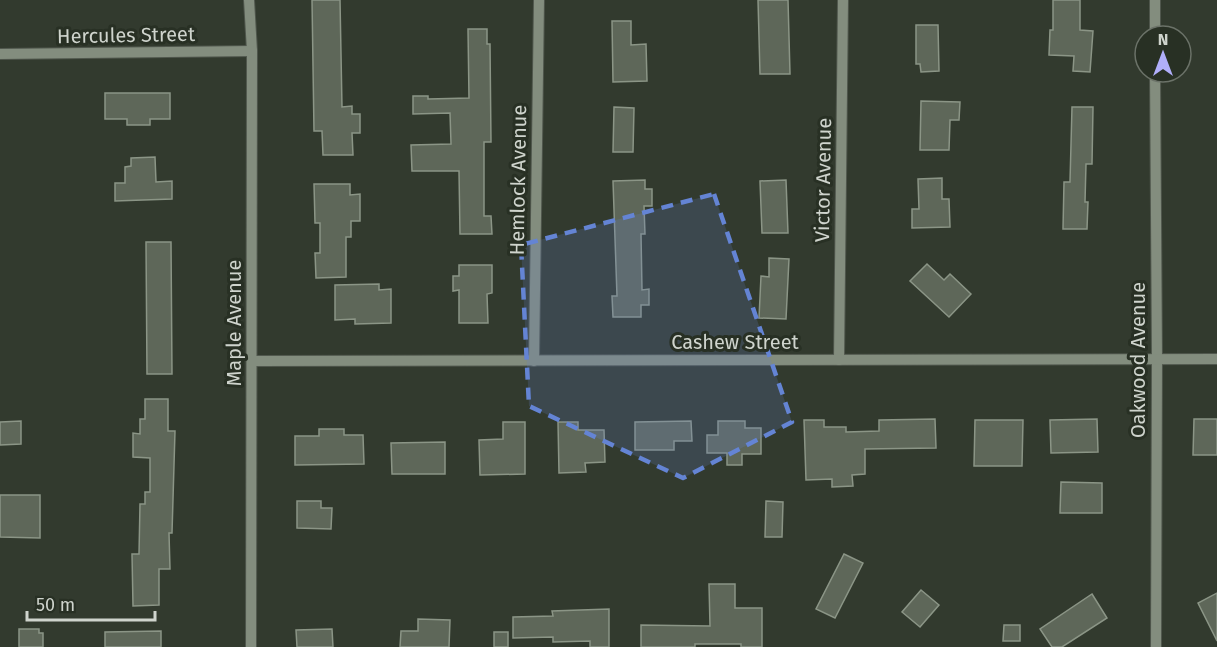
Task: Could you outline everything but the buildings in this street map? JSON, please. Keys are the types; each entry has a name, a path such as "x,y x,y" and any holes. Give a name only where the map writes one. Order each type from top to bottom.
{"street":[{"name":"Maple Avenue","path":"249,0 252,51 253,362 251,647"},
{"name":"Hemlock Avenue","path":"534,361 539,0"},
{"name":"Victor Avenue","path":"839,360 843,0"},
{"path":"1155,0 1155,24"},
{"name":"Hercules Street","path":"0,54 252,51"},
{"name":"Oakwood Avenue","path":"1155,84 1156,647"},
{"name":"Cashew Street","path":"253,362 1217,359"}],"highlighted area":[{"path":"714,194 792,422 683,478 529,406 521,245"}]}
